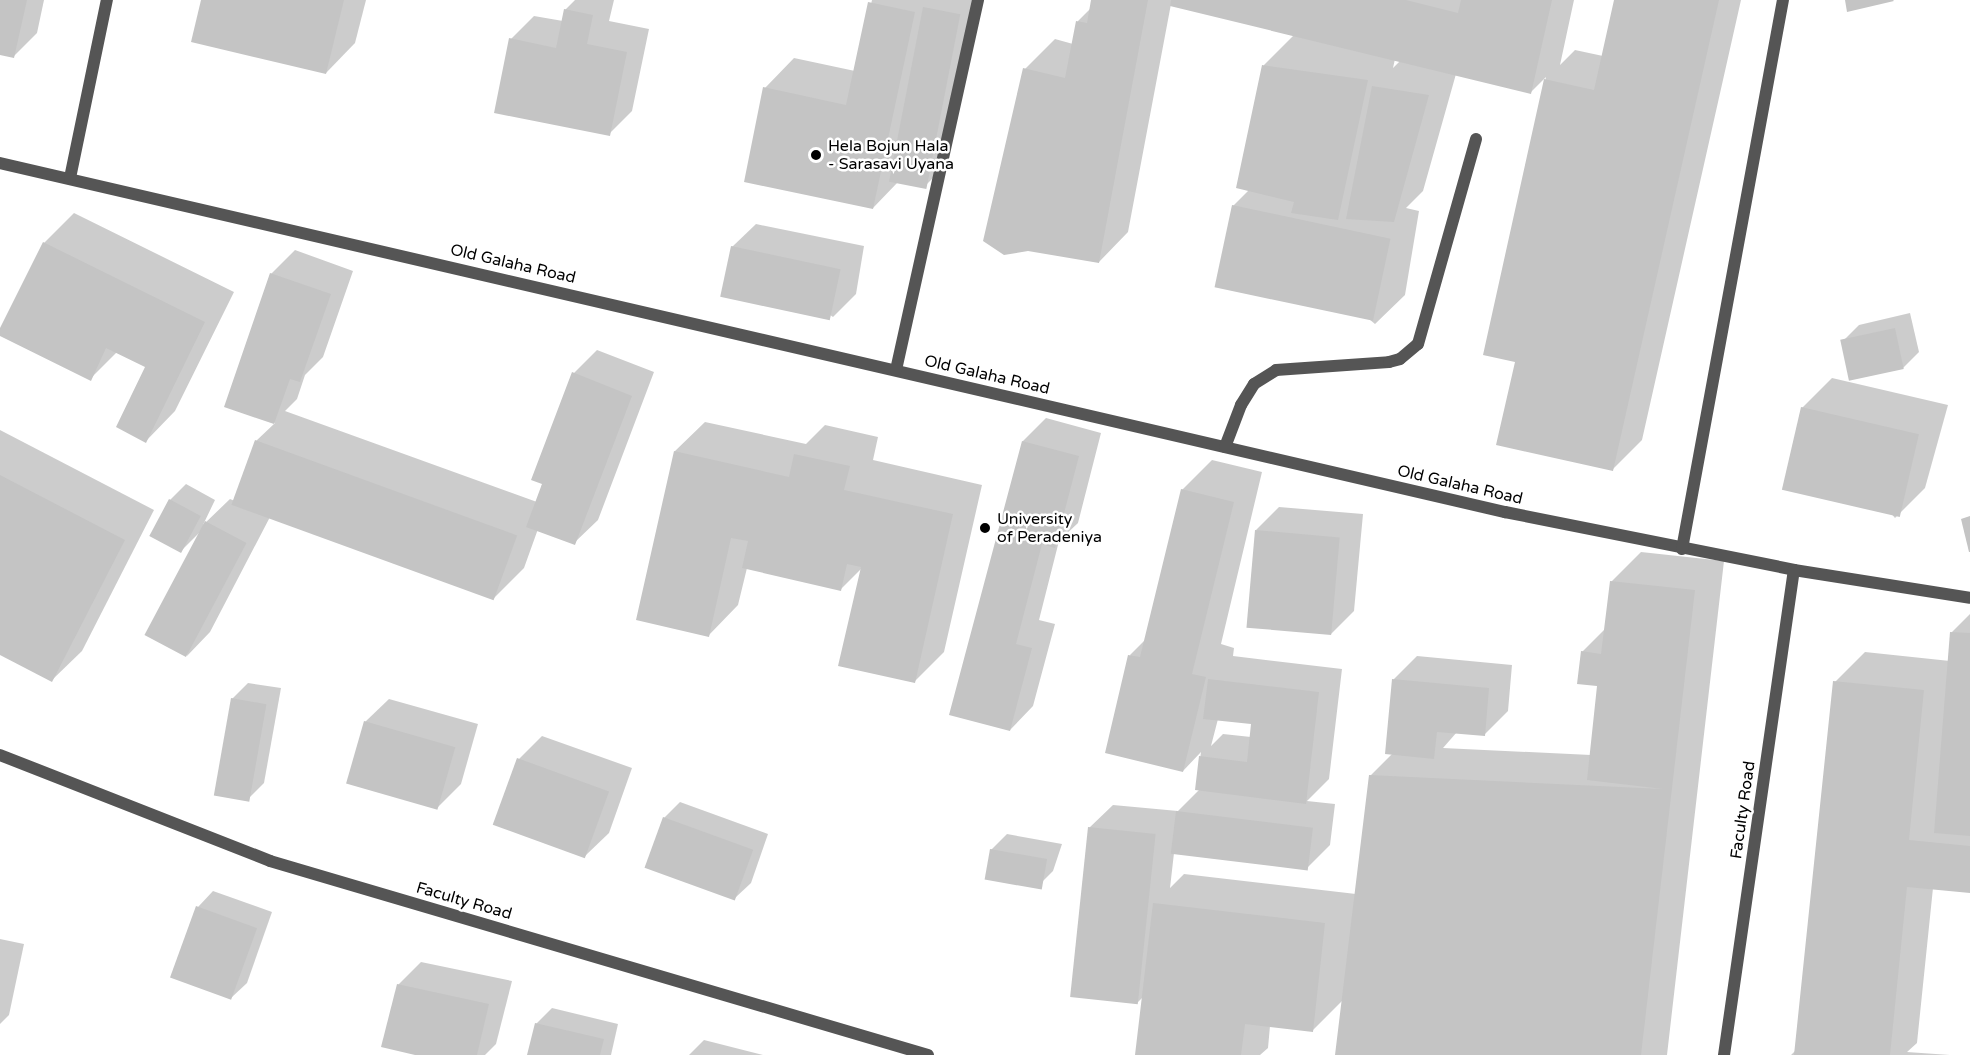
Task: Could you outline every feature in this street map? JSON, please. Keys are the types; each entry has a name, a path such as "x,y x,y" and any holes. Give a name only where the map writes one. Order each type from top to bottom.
{"lane":[{"path":"70,178 107,0"},
{"path":"896,370 978,0"},
{"path":"1682,549 1783,0"},
{"path":"1225,447 1254,384 1276,370 1389,362 1400,359 1418,344 1476,139"},
{"name":"Old Galaha Road","path":"0,163 1225,447 1682,549 1794,570 1970,598"},
{"name":"Faculty Road","path":"1724,1055 1794,570"},
{"name":"Faculty Road","path":"0,755 270,861 928,1055"}],"building":[{"path":"0,0 27,0 14,58 0,55"},
{"path":"201,0 344,0 326,74 191,42"},
{"path":"1091,0 1148,0 1099,263 1028,251 1004,255 983,241 1023,68 1065,78 1076,21 1087,23"},
{"path":"1171,0 1406,0 1458,13 1461,0 1552,0 1531,94 1170,6"},
{"path":"1614,0 1719,0 1613,471 1496,445 1515,362 1483,355 1544,79 1594,90"},
{"path":"1845,0 1893,0 1894,1 1847,12"},
{"path":"868,2 915,12 873,209 744,182 763,87 846,105"},
{"path":"923,7 960,14 926,189 889,182"},
{"path":"564,9 593,15 587,44 627,52 610,136 494,113 509,38 556,48"},
{"path":"1262,65 1368,80 1338,220 1291,213 1294,202 1236,188"},
{"path":"1372,86 1429,95 1394,222 1346,219"},
{"path":"1232,205 1390,239 1373,321 1215,287"},
{"path":"43,242 205,322 146,443 116,427 145,367 106,348 91,381 0,336 0,328"},
{"path":"731,246 841,269 830,320 720,297"},
{"path":"270,273 331,294 300,382 290,379 274,424 224,407"},
{"path":"1895,328 1904,369 1849,381 1840,340"},
{"path":"572,372 632,396 575,545 526,527 542,484 531,480"},
{"path":"1801,407 1919,434 1900,517 1782,490"},
{"path":"255,440 517,535 494,600 231,505"},
{"path":"1022,441 1079,456 1055,548 1042,544 1016,644 1032,648 1010,731 949,715"},
{"path":"674,451 789,477 794,454 850,466 844,490 953,514 915,683 838,666 861,567 847,564 841,591 742,568 748,541 731,538 709,637 636,620"},
{"path":"0,475 125,540 52,682 0,655"},
{"path":"1181,489 1234,502 1192,674 1206,677 1183,772 1105,753 1128,655 1140,657"},
{"path":"169,499 201,516 181,553 149,536"},
{"path":"1970,516 1970,552 1969,552 1961,519"},
{"path":"205,521 246,543 186,657 144,635"},
{"path":"1255,530 1340,537 1331,635 1246,628"},
{"path":"1610,581 1695,590 1641,1055 1335,1055 1369,775 1663,789 1587,780 1597,686 1577,684 1581,651 1601,654"},
{"path":"1950,632 1970,633 1970,836 1934,833"},
{"path":"1208,679 1319,692 1306,804 1195,790 1199,756 1247,762 1251,724 1203,719"},
{"path":"1392,679 1489,688 1485,736 1437,732 1434,759 1385,754"},
{"path":"1833,681 1924,690 1909,840 1970,846 1970,893 1907,887 1890,1055 1794,1055"},
{"path":"231,698 266,704 249,802 214,795"},
{"path":"364,721 455,747 437,810 346,783"},
{"path":"517,758 609,792 585,858 493,825"},
{"path":"1176,811 1313,828 1308,870 1171,854"},
{"path":"663,817 753,850 735,901 645,868"},
{"path":"1088,827 1156,834 1138,1004 1070,997"},
{"path":"990,849 1047,859 1042,890 985,880"},
{"path":"1153,903 1325,923 1313,1032 1245,1024 1241,1055 1135,1055"},
{"path":"196,906 257,928 231,1000 170,977"},
{"path":"397,984 489,1004 477,1055 415,1055 381,1047"},
{"path":"535,1023 604,1039 600,1055 527,1055"}],"place":[{"name":"Hela Bojun Hala - Sarasavi Uyana","path":"816,155"},
{"name":"University of Peradeniya","path":"985,528"}]}
